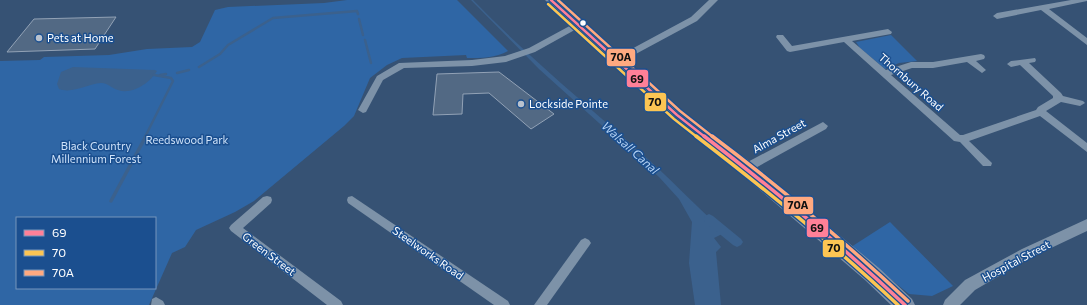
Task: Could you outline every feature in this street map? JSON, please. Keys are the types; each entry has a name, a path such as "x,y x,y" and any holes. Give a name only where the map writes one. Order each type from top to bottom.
{"highway":[{"path":"551,0 616,61 677,115 746,168 872,274 905,305"}],"street":[{"path":"616,61 694,19 714,0"},
{"path":"997,16 1084,0"},
{"path":"1044,8 1087,42"},
{"path":"363,110 380,78 402,65 490,62 518,56 532,50 577,25"},
{"path":"780,37 790,49 888,32"},
{"name":"Thornbury Road","path":"846,40 957,138 963,139 965,143 987,163"},
{"path":"884,74 911,65 981,58"},
{"path":"970,60 982,70"},
{"path":"1011,64 1032,60"},
{"path":"1022,62 1055,90 1058,98"},
{"path":"1058,98 1080,104"},
{"path":"963,139 1041,112 1041,109 1058,100 1058,98"},
{"path":"1041,112 1087,148"},
{"name":"Alma Street","path":"746,168 823,126"},
{"name":"Green Street","path":"267,200 235,228 337,305"},
{"name":"Steelworks Road","path":"352,200 504,305"},
{"name":"Hospital Street","path":"950,305 970,285 1027,253 1087,224"},
{"path":"540,305 585,243"}],"green space":[{"name":"Black Country Millennium Forest","path":"347,0 457,0 508,51 483,58 467,58 466,55 402,58 387,65 370,78 354,116 344,126 254,201 235,212 196,230 185,247 172,253 149,305 0,305 0,61 40,60 44,57 109,55 147,49 192,47 200,42 215,10 228,7 324,3"},
{"path":"891,35 917,61 899,63 885,69 860,48 856,42"},
{"path":"890,222 953,286 932,296 909,294 851,247"}],"water":[{"name":"Walsall Canal","path":"471,0 473,0 538,62 650,161 737,242 724,233 714,238 721,247 716,252 721,305 695,305 689,263 692,222 679,199 659,177 539,69"},
{"path":"73,67 157,71 145,84 129,91 118,90 101,83 75,90 59,89 57,84 61,72"}],"building":[{"path":"116,17 95,49 7,52 34,19"},
{"name":"Lockside Pointe","path":"499,72 554,114 531,129 489,93 463,94 462,114 433,115 437,74"}],"waterway":[{"path":"199,67 220,54 228,45 273,18 357,11 358,14"},
{"path":"359,19 363,35"},
{"path":"365,40 371,63"},
{"path":"177,73 189,70"},
{"path":"160,75 166,74"},
{"path":"145,137 173,81 171,78 154,75"},
{"path":"111,201 146,136"},
{"path":"709,219 737,242"}],"transit line":[{"name":"69","path":"551,0 677,115 746,168 872,274 905,305"},
{"name":"70A","path":"558,0 680,111 749,164 875,270 908,301"},
{"name":"70","path":"548,4 674,119 743,172 869,278 898,305"}],"place":[{"name":"Pets at Home","path":"39,38"},
{"name":"Lockside Pointe","path":"521,104"}],"park label":[{"name":"Reedswood Park","path":"187,140"}]}
